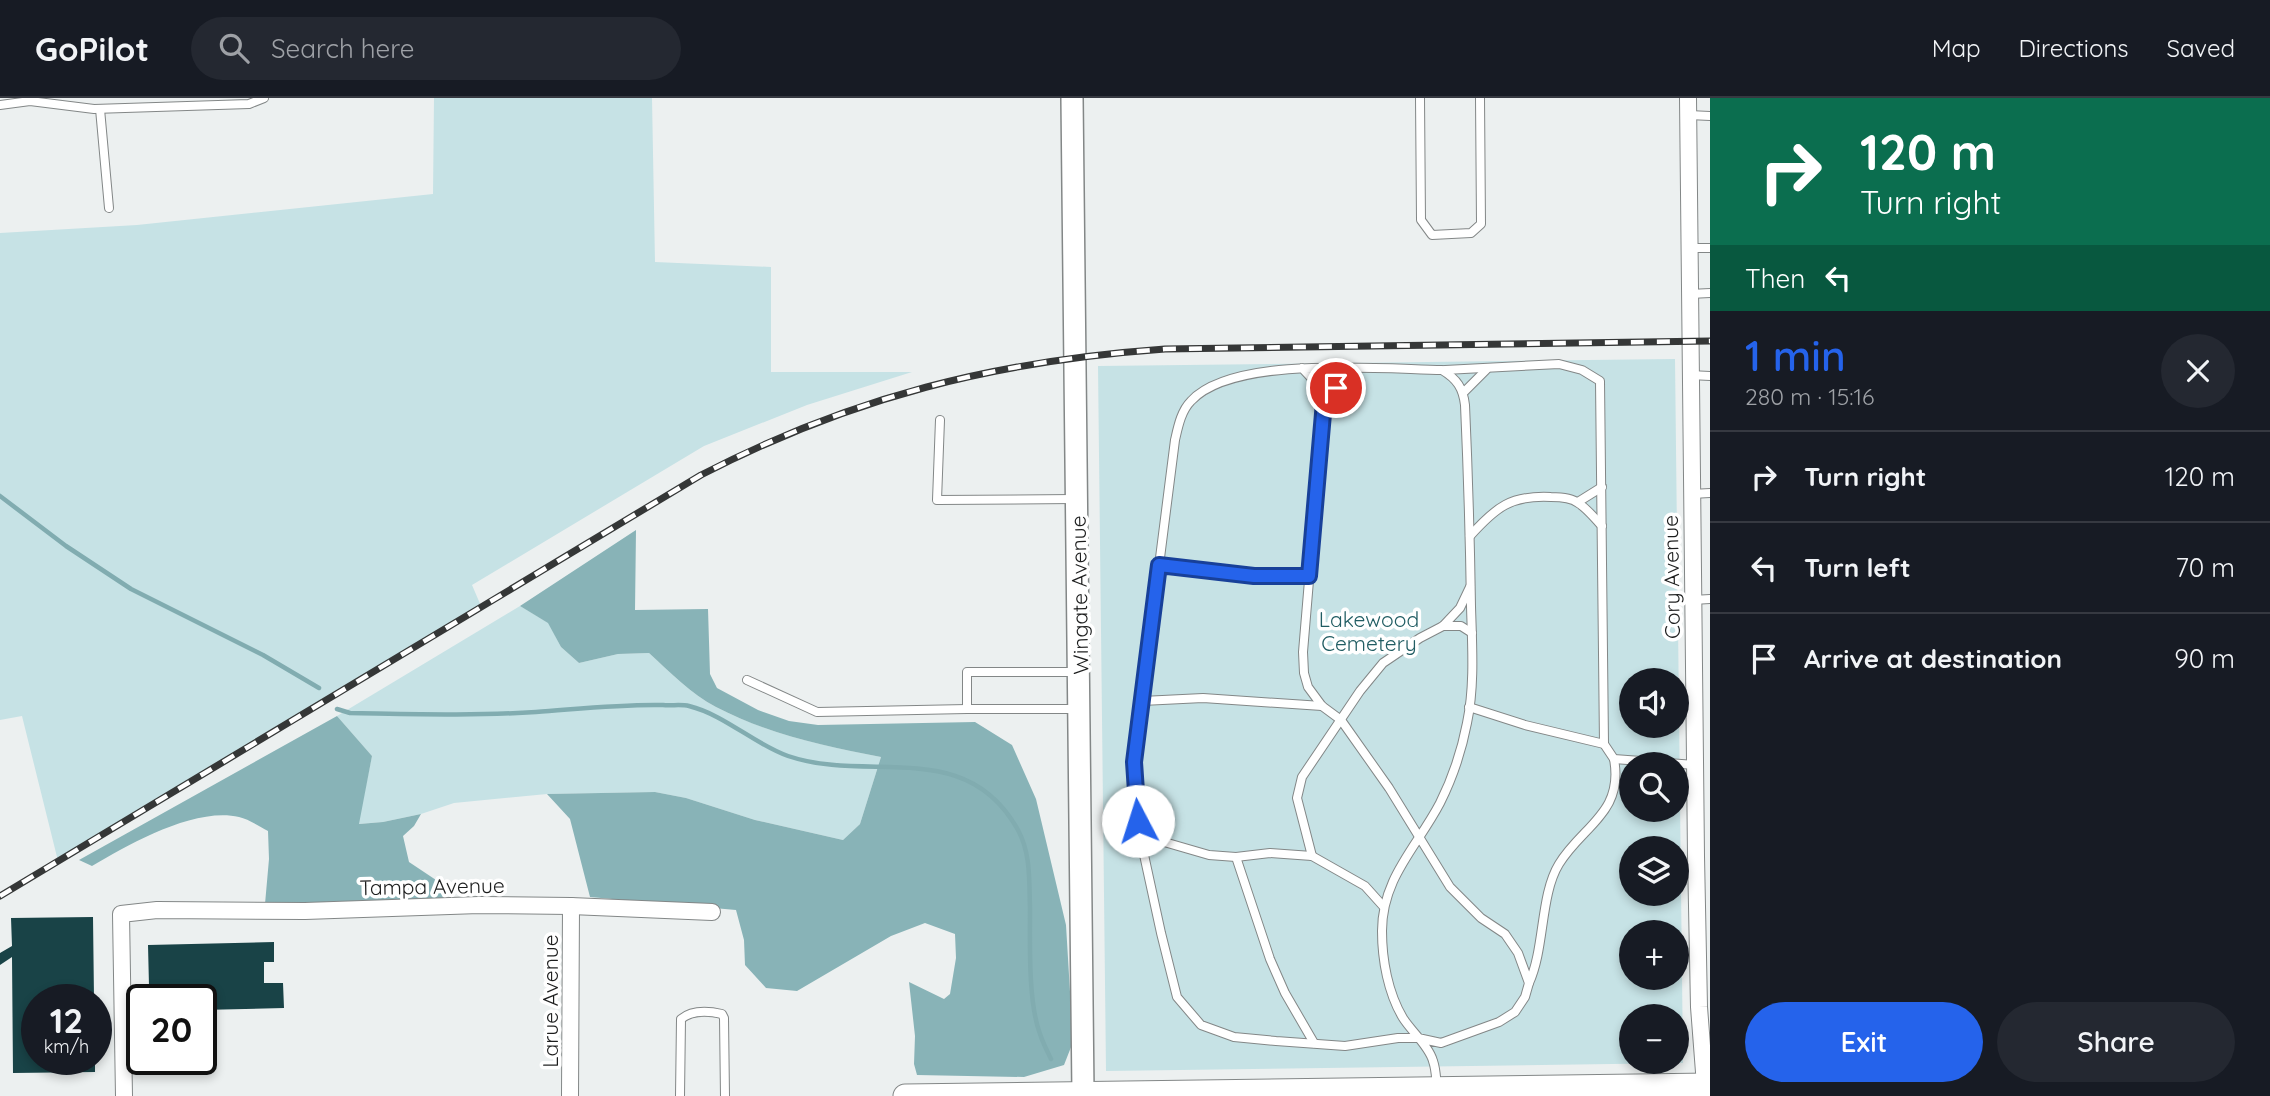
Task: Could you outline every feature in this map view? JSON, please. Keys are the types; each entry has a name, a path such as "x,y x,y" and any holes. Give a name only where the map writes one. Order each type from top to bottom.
{"main road":[{"path":"905,1096 1708,1089"}],"street":[{"name":"Wingate Avenue","path":"1073,98 1083,1093"},
{"name":"Cory Avenue","path":"1688,98 1695,765 1699,822 1699,1007 1708,1089"},
{"name":"Tampa Avenue","path":"124,1096 121,914 153,910 279,911 571,906 712,912"},
{"name":"Larue Avenue","path":"570,1096 571,906"}],"lane":[{"path":"2,105 15,98"},
{"path":"2,105 30,101 100,109 249,104 264,98"},
{"path":"1420,98 1420,220 1432,235 1471,233 1481,224 1480,98"},
{"path":"100,109 109,208"},
{"path":"1689,115 1710,116"},
{"path":"1690,248 1710,248"},
{"path":"1690,294 1710,293"},
{"path":"1559,364 1582,370 1600,381 1604,744 1614,760 1616,772 1612,801 1559,864 1552,880 1537,966 1525,997 1515,1012 1499,1022 1441,1043 1418,1038 1398,1038 1345,1046 1314,1044 1234,1037 1201,1025 1177,997 1161,933 1136,806 1134,762 1175,440 1181,418 1191,401 1213,385 1245,374 1302,368 1351,369 1486,370 1559,364"},
{"path":"1302,368 1317,384 1324,402 1303,652 1308,687 1322,706 1341,720 1389,788 1450,887 1481,918 1505,934 1518,954 1529,983"},
{"path":"1324,402 1351,369"},
{"path":"1437,1090 1433,1058 1402,1016 1390,992 1382,934 1383,906 1396,873 1440,803 1467,723 1469,707 1472,633 1464,392 1453,377 1442,370"},
{"path":"1464,392 1486,370"},
{"path":"1690,375 1710,376"},
{"path":"940,420 937,499 1078,499"},
{"path":"1577,502 1602,487"},
{"path":"1691,494 1710,493"},
{"path":"1470,537 1492,512 1510,501 1534,496 1560,497 1577,502 1602,526"},
{"path":"1159,565 1254,576 1309,576"},
{"path":"1312,856 1297,798 1302,777 1383,663 1420,638 1444,626 1460,608 1471,586"},
{"path":"1693,600 1710,599"},
{"path":"1444,626 1461,626 1472,633"},
{"path":"967,709 967,672 1080,672"},
{"path":"747,680 817,712 1080,709"},
{"path":"1142,701 1203,698 1322,706"},
{"path":"1469,707 1525,725 1604,744"},
{"path":"1614,760 1695,765"},
{"path":"1140,835 1209,855 1236,857 1270,853 1312,856 1365,886 1383,906"},
{"path":"1236,857 1270,959 1285,993 1314,1044"},
{"path":"680,1096 681,1019 687,1014 710,1012 722,1014 724,1018 725,1096"}],"green space":[{"path":"434,98 652,98 655,262 771,267 771,372 912,372 807,405 704,446 472,585 481,606 58,861 22,716 0,720 0,233 137,225 433,194"},
{"name":"Lakewood Cemetery","path":"1675,359 1679,668 1619,668 1619,738 1679,738 1679,752 1619,752 1619,822 1680,822 1680,836 1619,836 1619,906 1681,906 1681,920 1619,920 1619,990 1682,990 1682,1004 1619,1004 1619,1064 1106,1071 1098,366"},
{"path":"520,606 549,623 561,647 579,663 618,654 649,653 698,696 756,725 797,738 881,757 860,824 843,840 755,820 686,798 655,792 547,794 454,803 421,814 358,824 372,756 337,716"}],"shaded area":[{"path":"636,530 635,610 708,609 710,674 717,688 758,710 789,721 818,725 975,722 1012,745 1036,799 1066,925 1073,1042 1064,1065 1024,1077 917,1075 909,982 944,999 950,994 956,958 955,934 925,923 891,936 797,991 766,988 745,965 744,940 736,910 590,897 570,819 547,794 655,792 686,798 755,820 843,840 860,824 881,757 797,738 756,725 698,696 649,653 618,654 579,663 561,647 548,623 520,606"},
{"path":"337,716 372,756 359,824 421,814 414,826 403,836 409,862 439,882 443,898 265,904 269,859 268,831 239,817 221,815 183,822 143,838 92,866 79,860"}],"building":[{"path":"93,917 94,984 21,984 21,1073 13,1073 12,957 0,965 0,953 12,946 11,918"},
{"path":"274,942 274,962 264,962 264,983 283,983 284,1008 217,1010 217,984 149,984 148,945"}],"waterway":[{"path":"0,496 66,546 131,589 263,655 319,688"},
{"path":"337,709 350,713 466,714 631,705 686,705 715,716 788,756 819,763 914,768 944,773 972,783 997,801 1018,830 1025,849 1029,878 1033,1006 1040,1034 1051,1059"}],"railway":[{"path":"0,896 701,475 813,424 869,404 926,387 1042,363 1165,349 1710,341"}],"route":[{"path":"1138,821 1134,762 1159,565 1254,576 1309,576 1324,402 1336,388"}]}
